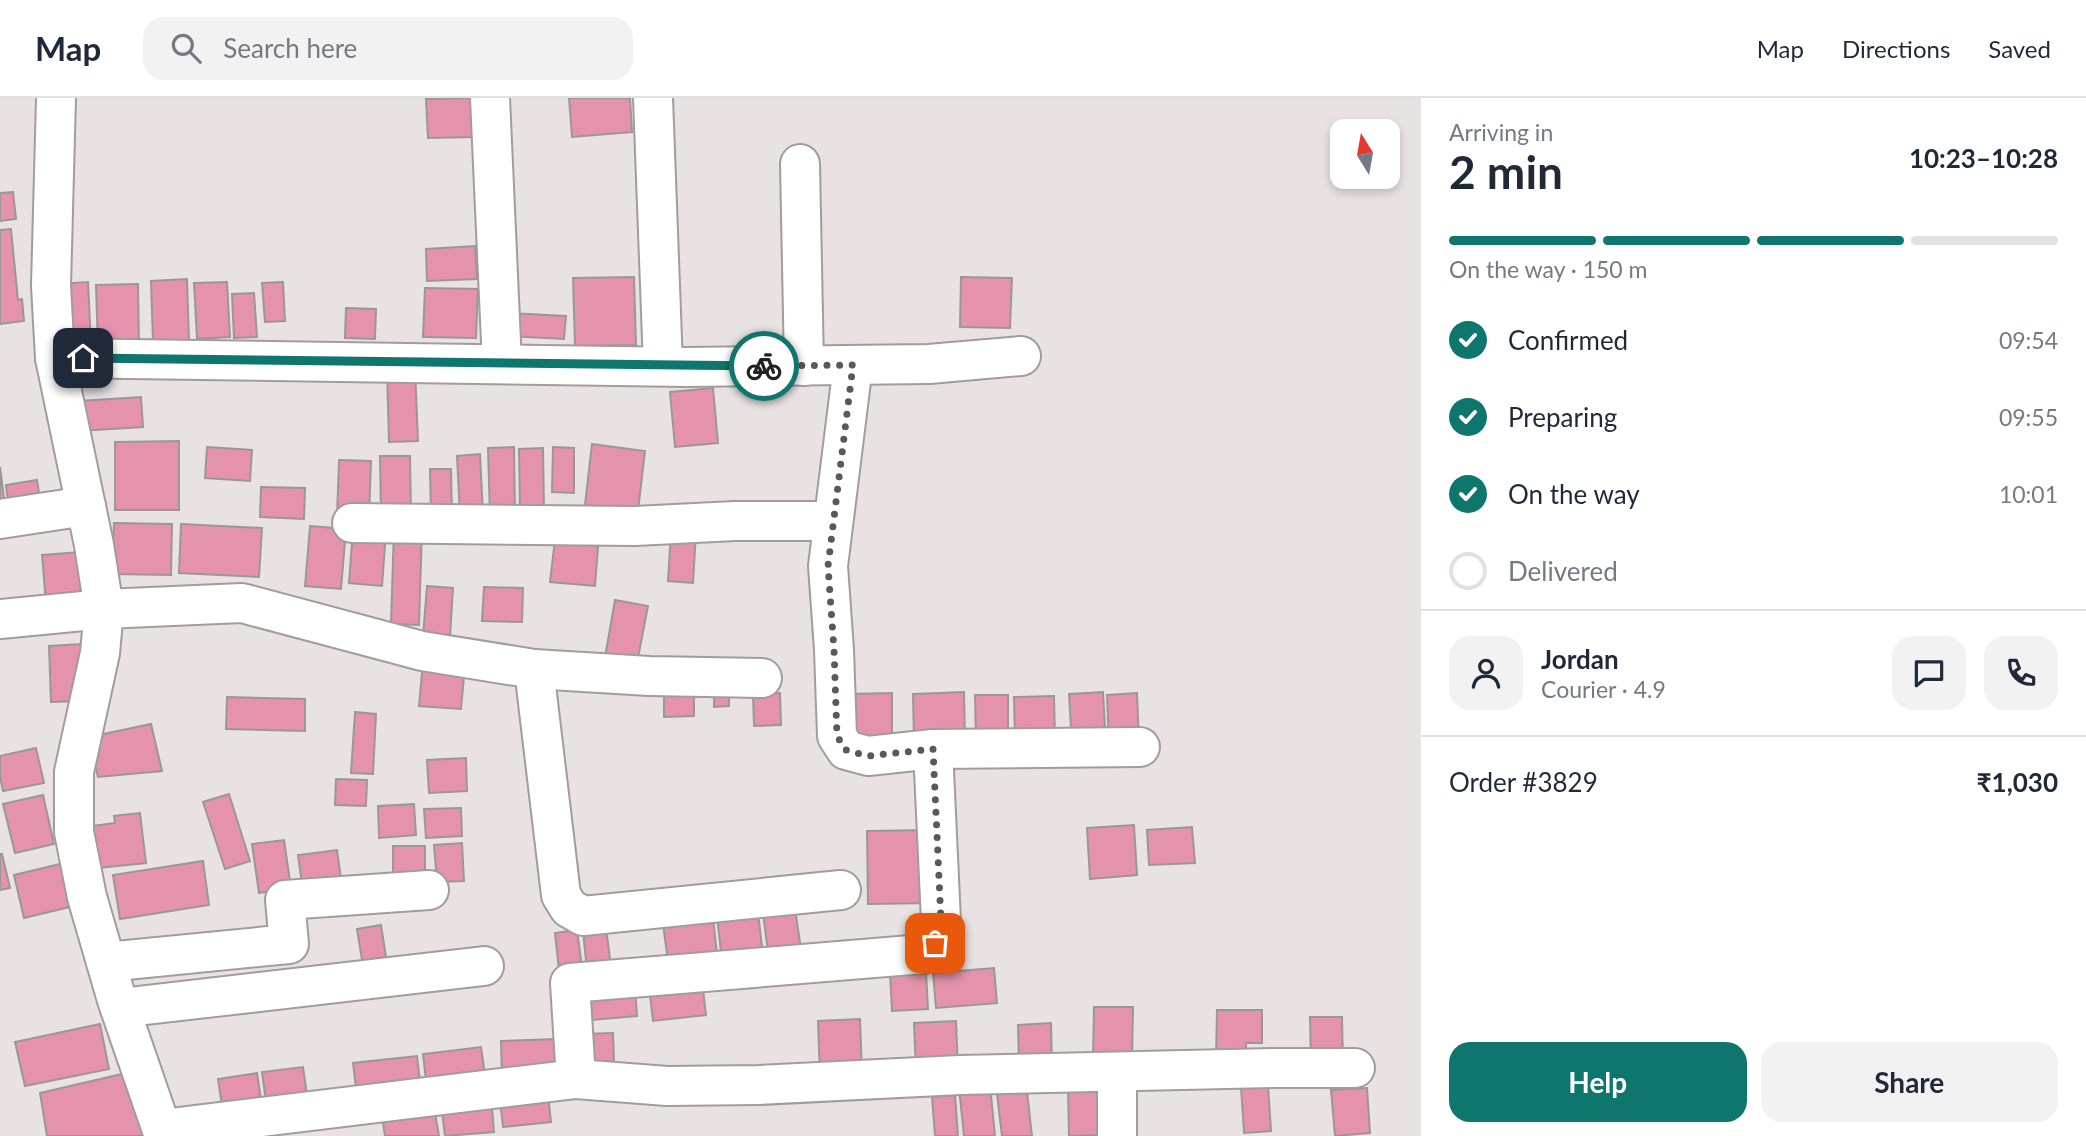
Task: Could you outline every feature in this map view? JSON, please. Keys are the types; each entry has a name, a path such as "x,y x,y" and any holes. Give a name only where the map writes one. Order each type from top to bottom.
{"street":[{"path":"56,98 51,286 55,358 104,609 100,653 74,772 74,832 87,897 106,962 163,1133 576,1079 667,1086 758,1085 960,1075 1355,1068"},
{"path":"491,98 502,364"},
{"path":"653,98 663,366"},
{"path":"800,164 804,366"},
{"path":"55,358 804,366 929,364 1021,356"},
{"path":"853,365 828,566 837,736 846,750 868,756 933,749 1140,747"},
{"path":"0,519 86,506"},
{"path":"352,523 635,526 833,521"},
{"path":"0,619 104,609 242,603 422,651 534,668 649,676 762,678"},
{"path":"534,668 561,895 569,908 583,916 841,890"},
{"path":"576,1079 570,983 923,954 935,943 941,921 933,749"},
{"path":"106,962 289,944 285,900 429,890"},
{"path":"120,1008 484,966"},
{"path":"1117,1072 1117,1136"}],"building":[{"path":"473,98 474,137 428,138 426,99"},
{"path":"569,98 630,98 632,132 572,137"},
{"path":"13,192 16,219 0,221 0,193"},
{"path":"11,229 18,300 22,299 24,321 0,324 0,230"},
{"path":"475,246 477,279 427,281 426,249"},
{"path":"634,277 636,345 575,346 573,278"},
{"path":"961,277 1012,278 1010,328 960,327"},
{"path":"187,279 189,341 153,342 151,281"},
{"path":"88,282 91,344 60,346 58,284"},
{"path":"227,282 230,337 197,339 194,283"},
{"path":"283,282 285,321 265,322 262,283"},
{"path":"138,284 139,347 98,348 96,285"},
{"path":"425,288 478,289 476,338 423,337"},
{"path":"254,293 257,337 234,338 232,294"},
{"path":"346,308 376,309 375,339 345,338"},
{"path":"509,313 566,316 564,339 508,336"},
{"path":"415,368 418,441 389,442 387,369"},
{"path":"713,388 718,443 675,447 670,392"},
{"path":"141,397 143,427 80,431 79,401"},
{"path":"179,441 179,510 115,510 115,442"},
{"path":"592,444 645,451 637,519 584,513"},
{"path":"207,447 252,450 250,481 205,478"},
{"path":"514,447 515,516 490,517 488,448"},
{"path":"553,447 574,448 574,493 552,492"},
{"path":"543,448 544,511 520,512 519,449"},
{"path":"480,454 483,515 460,516 457,456"},
{"path":"380,456 410,456 411,515 381,516"},
{"path":"339,460 371,461 369,517 337,516"},
{"path":"0,467 6,514 0,514"},
{"path":"430,469 451,469 452,516 431,516"},
{"path":"37,480 41,506 9,510 6,485"},
{"path":"261,487 305,488 304,519 260,517"},
{"path":"114,523 172,524 171,575 112,574"},
{"path":"181,524 262,528 259,577 179,573"},
{"path":"310,526 346,529 341,589 305,586"},
{"path":"394,528 422,528 419,625 391,624"},
{"path":"353,529 386,532 382,586 349,583"},
{"path":"556,531 599,535 595,586 550,582"},
{"path":"671,532 696,533 693,583 668,581"},
{"path":"80,552 84,601 46,604 42,555"},
{"path":"427,586 453,588 450,637 423,636"},
{"path":"484,587 523,588 522,622 482,621"},
{"path":"615,600 648,606 636,668 604,663"},
{"path":"82,644 84,701 51,702 49,646"},
{"path":"423,662 465,665 461,709 419,706"},
{"path":"714,686 729,686 729,706 714,707"},
{"path":"664,692 694,692 694,716 664,717"},
{"path":"964,692 965,740 914,740 913,694"},
{"path":"1103,692 1106,745 1072,747 1069,694"},
{"path":"780,693 781,725 754,726 753,694"},
{"path":"892,693 892,739 848,740 848,694"},
{"path":"1137,693 1139,742 1109,744 1107,695"},
{"path":"975,695 1008,695 1008,741 976,742"},
{"path":"1054,696 1055,740 1015,741 1014,697"},
{"path":"227,697 305,699 305,731 226,729"},
{"path":"355,712 376,714 373,774 351,773"},
{"path":"151,724 162,771 98,777 89,737"},
{"path":"36,748 44,783 3,791 0,756"},
{"path":"466,758 467,791 429,793 427,760"},
{"path":"336,779 367,780 366,806 335,805"},
{"path":"229,794 250,861 225,869 203,802"},
{"path":"43,795 54,844 15,853 3,804"},
{"path":"414,804 416,835 379,838 378,806"},
{"path":"461,808 462,836 426,838 424,809"},
{"path":"140,813 146,863 89,869 84,827 115,823 114,816"},
{"path":"1134,825 1137,875 1090,879 1087,828"},
{"path":"1192,827 1195,863 1149,865 1147,830"},
{"path":"931,830 933,903 868,904 867,831"},
{"path":"284,840 291,888 259,893 252,844"},
{"path":"462,843 464,881 437,882 434,845"},
{"path":"393,846 425,846 425,881 393,881"},
{"path":"337,850 342,886 303,891 298,855"},
{"path":"0,854 10,888 0,890"},
{"path":"203,861 209,905 120,919 113,875"},
{"path":"64,863 74,906 24,918 14,875"},
{"path":"795,909 802,956 769,960 763,913"},
{"path":"758,912 763,956 722,961 717,916"},
{"path":"713,918 717,954 668,961 663,924"},
{"path":"381,925 386,957 362,960 357,929"},
{"path":"606,928 611,967 587,971 583,930"},
{"path":"577,930 582,967 559,970 555,933"},
{"path":"994,968 997,1003 936,1008 933,973"},
{"path":"926,971 928,1009 892,1011 890,973"},
{"path":"702,980 706,1015 653,1021 649,986"},
{"path":"635,988 637,1016 580,1021 578,993"},
{"path":"1094,1007 1133,1007 1132,1061 1093,1060"},
{"path":"1217,1010 1262,1010 1262,1043 1246,1043 1246,1060 1216,1059"},
{"path":"1310,1017 1342,1017 1343,1063 1311,1064"},
{"path":"860,1019 862,1075 820,1076 818,1021"},
{"path":"956,1021 958,1069 916,1071 914,1023"},
{"path":"1051,1023 1052,1065 1019,1066 1018,1025"},
{"path":"100,1024 109,1069 25,1086 15,1042"},
{"path":"613,1033 614,1061 584,1062 583,1034"},
{"path":"555,1039 556,1074 502,1076 501,1041"},
{"path":"481,1047 486,1082 427,1089 423,1054"},
{"path":"417,1056 421,1090 357,1097 353,1063"},
{"path":"303,1067 308,1103 267,1109 262,1072"},
{"path":"139,1070 156,1136 47,1136 40,1093"},
{"path":"257,1073 262,1106 223,1112 218,1079"},
{"path":"1026,1082 1032,1136 1002,1136 996,1085"},
{"path":"990,1085 995,1136 964,1136 959,1088"},
{"path":"1268,1085 1271,1131 1244,1133 1241,1087"},
{"path":"1068,1088 1104,1088 1104,1135 1069,1136"},
{"path":"1367,1088 1370,1133 1335,1136 1331,1090"},
{"path":"548,1094 551,1122 503,1127 500,1100"},
{"path":"955,1095 958,1136 935,1136 932,1097"},
{"path":"434,1107 439,1136 385,1136 382,1116"},
{"path":"492,1107 494,1132 445,1136 442,1112"}],"way so far":[{"path":"764,366 853,365 828,566 837,736 846,750 868,756 933,749 941,921 935,943"}],"route":[{"path":"83,358 764,366"}]}
